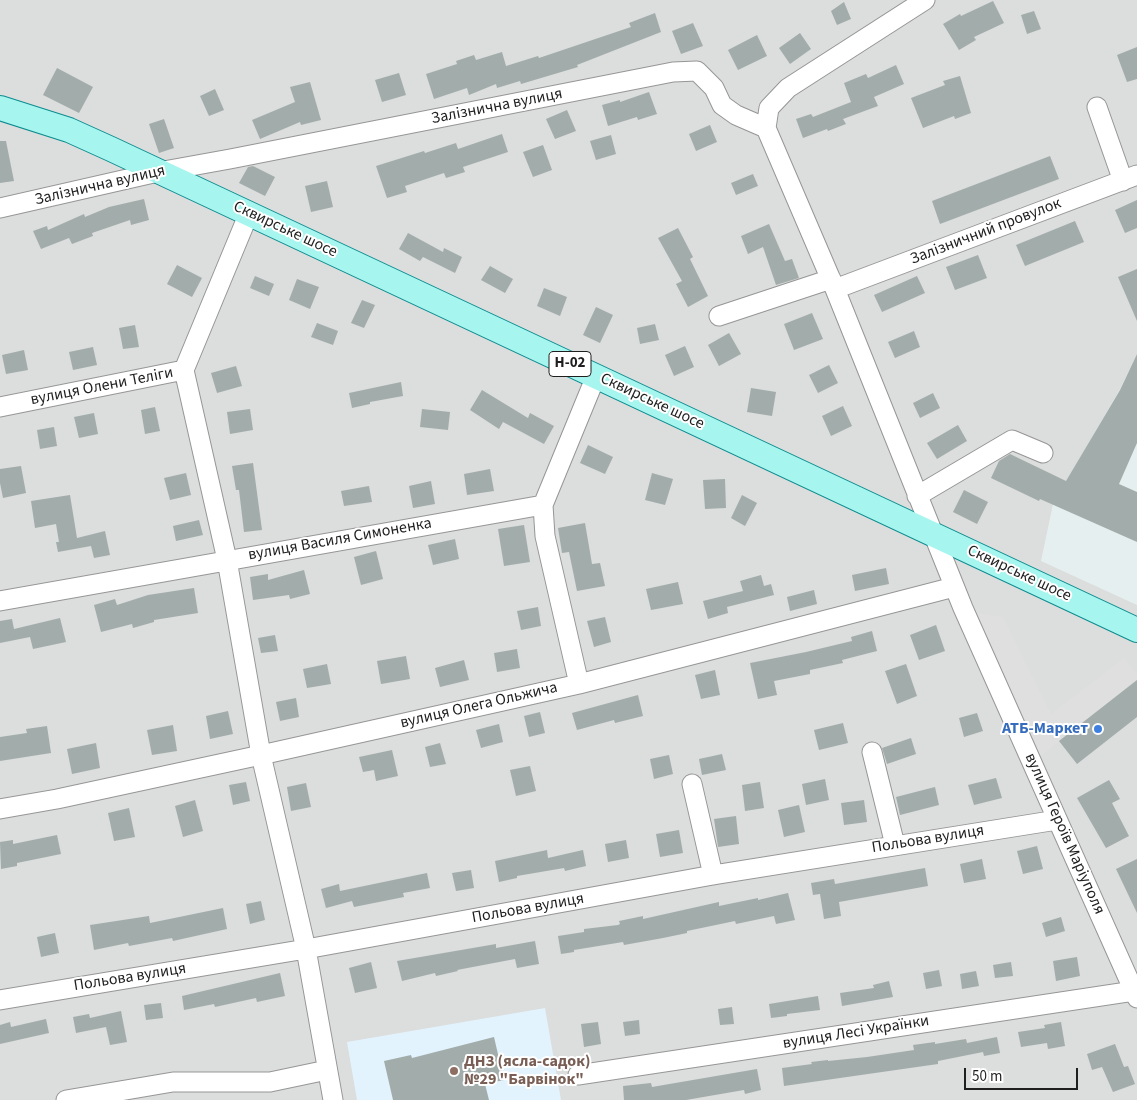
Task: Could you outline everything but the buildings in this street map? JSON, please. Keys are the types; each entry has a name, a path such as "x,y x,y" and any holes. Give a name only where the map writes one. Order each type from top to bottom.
{"main road":[{"name":"Сквирське шосе","path":"0,108 69,130 932,532 1137,630"}],"street":[{"path":"925,0 788,88 769,108 766,128 833,284 932,532"},
{"name":"Залізнична вулиця","path":"0,208 158,172 673,72 697,72 714,88 722,105 736,115 766,128"},
{"path":"1097,107 1130,178"},
{"name":"Залізничний провулок","path":"719,316 833,284 1130,178"},
{"name":"вулиця Олени Теліги","path":"0,407 184,370 249,213"},
{"path":"184,370 227,560 261,755 306,949 334,1100"},
{"path":"579,684 545,536 543,504 596,376"},
{"path":"917,496 1012,440 1043,453"},
{"name":"вулиця Василя Симоненка","path":"0,600 543,504"},
{"name":"вулиця Героїв Маріуполя","path":"932,532 954,587 1136,994"},
{"name":"вулиця Олега Ольжича","path":"0,809 57,799 261,755 579,684 954,587"},
{"path":"872,752 895,845"},
{"path":"692,784 713,875"},
{"name":"Польова вулиця","path":"0,1000 306,949 713,875 1057,820"},
{"name":"вулиця Лесі Українки","path":"578,1075 1136,994"},
{"path":"66,1100 101,1097 173,1082 270,1082 327,1070"}],"shaded area":[{"path":"0,0 1137,0 1137,354 1120,389 1053,504 1041,561 1137,605 1137,1100 0,1100"},
{"path":"977,613 1003,617 1051,714 1124,658 1137,674 1137,680 1041,756"},
{"name":"ДНЗ (ясла-садок) №29 \"Барвінок\"","path":"545,1008 561,1100 357,1100 347,1042"}],"place":[{"name":"АТБ-Маркет","path":"1098,729"},
{"name":"ДНЗ (ясла-садок) №29 \"Барвінок\"","path":"454,1071"}]}
